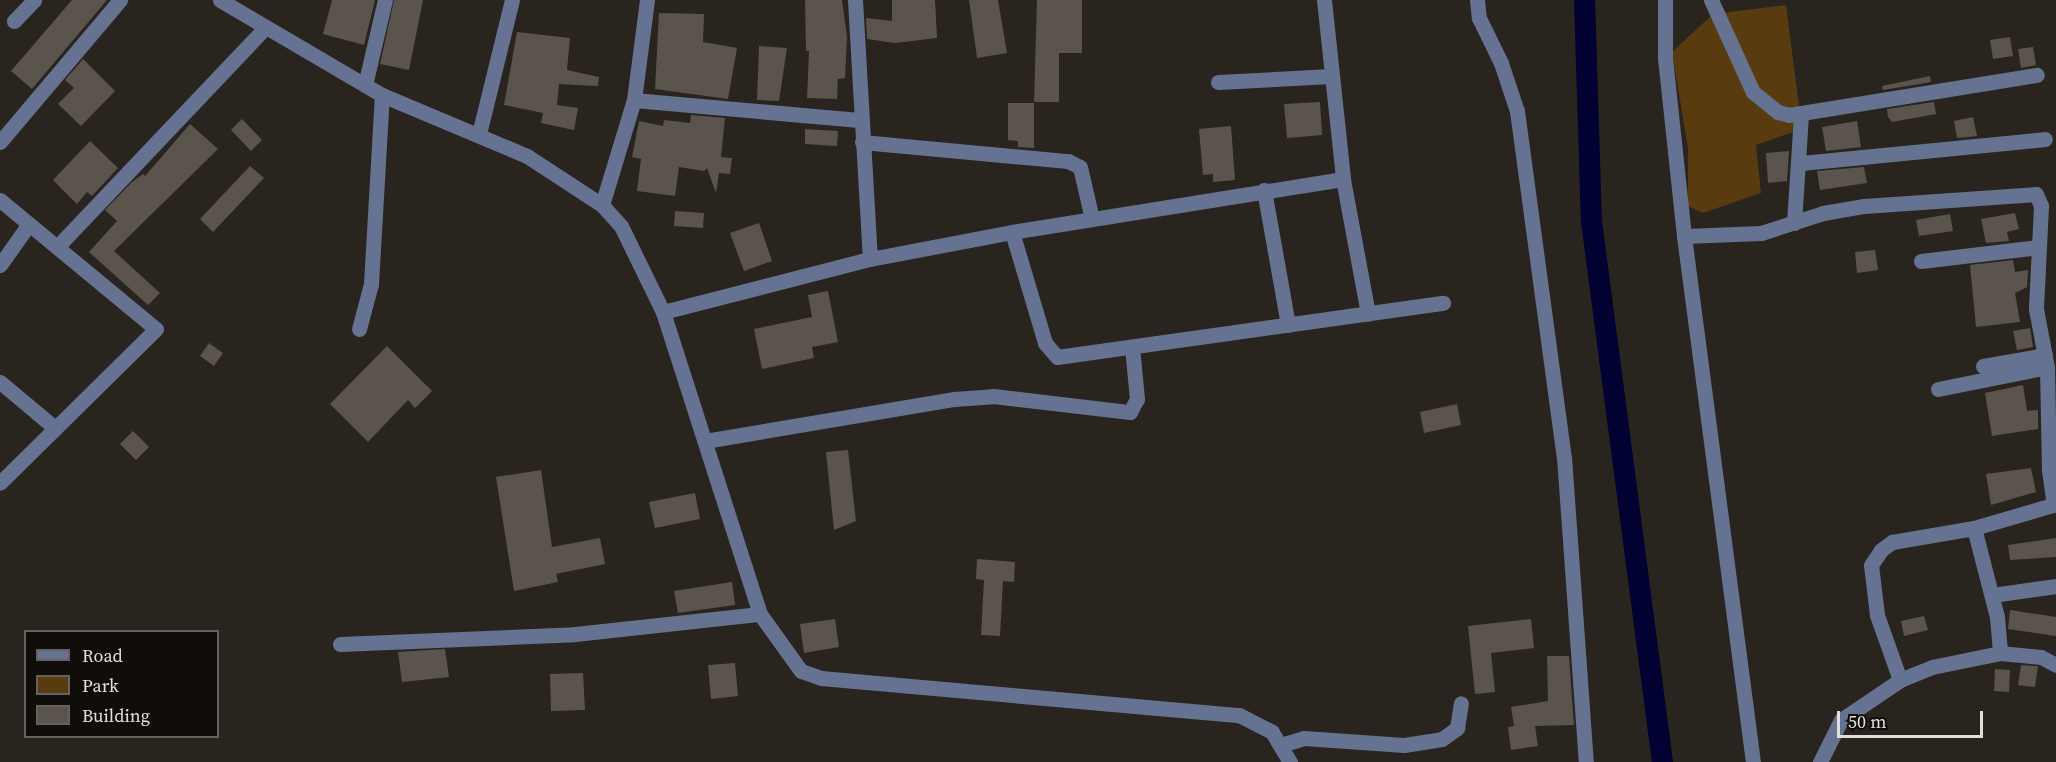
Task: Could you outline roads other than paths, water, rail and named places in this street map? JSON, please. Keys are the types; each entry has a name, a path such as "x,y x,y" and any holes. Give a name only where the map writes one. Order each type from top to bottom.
{"street":[{"path":"14,21 34,0"},
{"path":"0,142 120,0"},
{"path":"220,0 382,95 527,156 602,205 621,226 663,312 760,614 801,671 821,678 1239,715 1272,732 1290,762"},
{"path":"365,85 385,0"},
{"path":"479,134 512,0"},
{"path":"602,205 634,100 647,0"},
{"path":"855,0 859,120 870,259"},
{"path":"1324,0 1343,179 1368,314"},
{"path":"1477,0 1479,18 1501,63 1517,111 1564,458 1586,762"},
{"path":"1665,0 1665,58 1684,236 1753,762"},
{"path":"1711,0 1753,92 1778,112 1801,115 2037,75"},
{"path":"57,247 266,27"},
{"path":"1218,82 1331,76"},
{"path":"359,328 371,284 382,95"},
{"path":"634,100 859,120"},
{"path":"1794,224 1801,163 1801,115"},
{"path":"1801,163 2045,139"},
{"path":"862,142 1068,161 1080,167 1092,219"},
{"path":"663,312 870,259 1012,232 1343,179"},
{"path":"1264,190 1288,325"},
{"path":"1684,236 1743,236 1864,206 2027,192 2040,198 2036,309 2046,361 2049,470 2055,504 1974,528 1892,542 1881,550 1871,565 1877,615 1900,680"},
{"path":"0,200 156,329 0,483"},
{"path":"0,265 29,224"},
{"path":"1012,232 1050,352 1065,356 1443,303"},
{"path":"1921,261 2038,247"},
{"path":"705,441 993,396 1130,412 1137,399 1132,347"},
{"path":"1983,366 2046,361"},
{"path":"1938,389 2046,361"},
{"path":"0,382 56,428"},
{"path":"1974,528 1992,595 2000,653"},
{"path":"1992,595 2056,586"},
{"path":"340,644 575,634 760,614"},
{"path":"1820,762 1841,720 1900,680 1932,667 2000,653 2041,657 2056,664"},
{"path":"1281,745 1304,738 1404,745 1442,739 1457,728 1461,703"}],"waterway":[{"path":"1584,0 1591,221 1662,762"}]}
